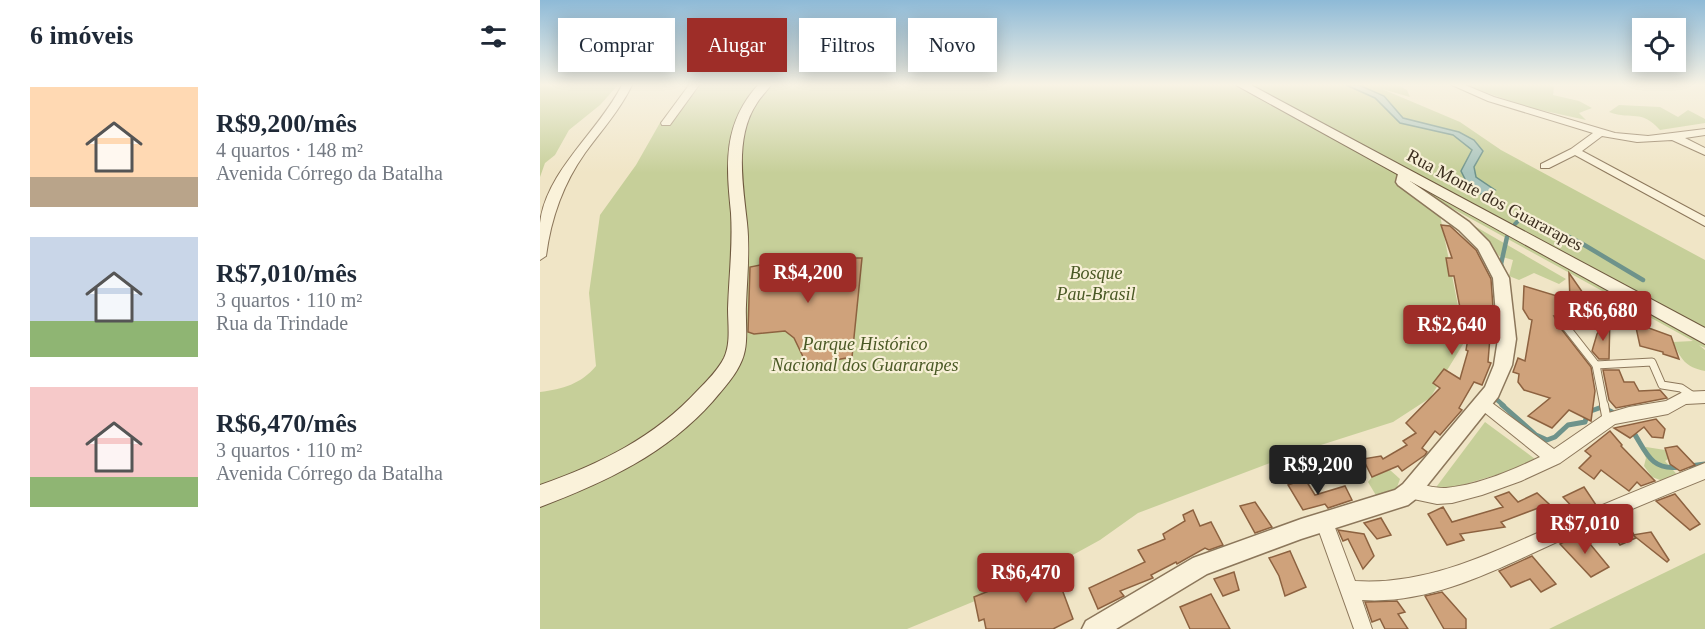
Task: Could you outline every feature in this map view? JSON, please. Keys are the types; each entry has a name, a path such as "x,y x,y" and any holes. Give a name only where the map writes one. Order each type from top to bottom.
{"main road":[{"path":"540,495 575,484 648,447 699,405 729,367 736,347 741,245 733,176 738,131 746,114"},
{"name":"Rua Monte dos Guararapes","path":"1303,114 1406,174 1705,337"}],"street":[{"path":"540,256 548,219 563,178 610,114"},
{"path":"666,123 672,114"},
{"path":"1538,114 1599,134 1634,140 1705,132"},
{"path":"1545,166 1575,151 1599,134"},
{"path":"1674,137 1705,152"},
{"path":"1575,151 1705,222"},
{"path":"1094,629 1201,566 1389,503 1410,491 1490,407 1492,392 1503,365 1507,339 1501,278 1497,267 1475,236 1403,182 1406,174"},
{"path":"1410,491 1442,496 1457,494 1527,472 1554,458 1607,421 1627,412 1667,408 1676,406 1683,398 1700,397"},
{"path":"1490,407 1554,458"},
{"path":"1350,590 1403,589 1445,578 1499,559 1705,471"},
{"path":"1325,523 1363,629"}],"lane":[{"path":"1563,323 1596,365 1607,421"},
{"path":"1596,365 1652,362 1662,385 1681,388 1700,397"}],"green space":[{"path":"540,114 588,114 569,130 555,155 545,163 540,177"},
{"name":"Bosque Pau-Brasil","path":"675,114 1442,114 1460,122 1501,150 1705,260 1705,348 1699,345 1705,350 1705,371 1688,365 1673,342 1693,341 1437,200 1465,341 1430,398 1393,422 1299,452 1138,513 1100,540 1031,578 907,629 540,629 540,392 571,385 596,366 589,293 600,215 636,165 661,121"},
{"path":"1560,114 1580,114 1586,120"},
{"path":"1621,114 1673,114 1678,117 1682,114 1696,114 1705,119 1705,123 1660,130 1642,117"},
{"path":"1471,224 1566,279 1559,284 1534,273 1519,280 1509,276 1513,260 1499,256"},
{"path":"1485,422 1535,459 1527,466 1431,494"},
{"path":"1646,447 1665,450 1668,459 1665,461 1681,479 1671,484 1652,477 1644,466 1646,458 1642,449"},
{"path":"1390,470 1400,479 1395,493 1377,497 1368,482 1372,477"},
{"path":"1705,553 1705,629 1549,629"}],"water":[{"path":"1391,114 1400,114 1403,118 1459,132 1474,140 1483,151 1474,167 1476,177 1495,190 1477,195 1466,181 1461,171 1472,150 1453,135 1400,123"}],"building":[{"path":"1441,225 1450,226 1476,250 1491,279 1494,327 1488,326 1490,337 1488,362 1491,363 1482,385 1474,382 1459,408 1462,410 1440,435 1435,431 1422,448 1427,452 1425,455 1402,471 1398,466 1372,477 1363,459 1381,456 1383,459 1407,445 1403,441 1416,433 1406,423 1440,388 1433,383 1444,369 1460,379 1468,351 1466,350 1468,338 1463,325 1472,310 1460,308 1454,276 1449,276 1446,258 1452,258"},
{"path":"795,258 862,258 852,357 807,365 794,338 785,331 754,334 748,332 750,267"},
{"path":"1569,273 1585,296 1599,302 1594,325 1554,316 1559,326 1591,367 1595,391 1591,421 1569,410 1552,428 1528,416 1550,398 1524,390 1518,382 1519,374 1513,372 1518,358 1525,361 1532,320 1523,309 1524,286 1570,300"},
{"path":"1610,315 1609,359 1599,359 1592,351 1597,334"},
{"path":"1635,323 1671,336 1679,359 1640,346"},
{"path":"1603,370 1619,370 1624,382 1634,382 1639,391 1660,390 1667,398 1616,408 1609,400"},
{"path":"1656,419 1665,429 1663,438 1652,437 1644,427 1630,438 1614,428"},
{"path":"1610,431 1621,446 1655,481 1641,486 1637,482 1629,491 1601,470 1594,479 1579,468 1591,456 1585,451"},
{"path":"1677,446 1695,465 1680,471 1670,464 1665,448"},
{"path":"1305,479 1315,495 1345,486 1352,500 1328,508 1325,504 1303,510 1288,485"},
{"path":"1584,487 1596,505 1578,513 1563,497"},
{"path":"1509,492 1518,502 1537,493 1549,504 1501,522 1505,527 1460,534 1464,540 1447,545 1428,514 1443,507 1452,522 1503,507 1495,497"},
{"path":"1675,494 1700,524 1690,530 1656,501"},
{"path":"1255,502 1272,527 1255,533 1240,506"},
{"path":"1193,510 1200,526 1211,522 1223,545 1209,550 1205,548 1177,564 1176,562 1151,575 1153,578 1120,591 1124,596 1098,609 1089,588 1145,562 1138,550 1165,539 1163,534 1185,521 1183,515"},
{"path":"1623,517 1636,538 1620,545 1605,523"},
{"path":"1381,518 1391,535 1377,539 1364,523"},
{"path":"1338,530 1364,534 1374,556 1363,569 1348,539 1343,541"},
{"path":"1651,532 1669,560 1667,562 1633,535"},
{"path":"1581,533 1609,567 1591,577 1560,544"},
{"path":"1290,551 1306,587 1285,596 1279,576 1269,558"},
{"path":"1532,556 1556,584 1541,592 1530,579 1511,587 1499,571"},
{"path":"1053,565 1073,619 1053,629 986,629 984,619 979,621 974,597"},
{"path":"1234,572 1239,590 1223,596 1214,579"},
{"path":"1442,592 1466,619 1466,629 1444,629 1425,596"},
{"path":"1211,594 1230,629 1190,629 1180,607"},
{"path":"1397,601 1405,612 1398,614 1408,629 1385,629 1380,619 1372,622 1365,602"}],"waterway":[{"path":"1515,224 1519,220 1531,221 1550,228"},
{"path":"1547,226 1581,243 1643,280"},
{"path":"1503,270 1501,264 1507,237"},
{"path":"1495,398 1504,406"},
{"path":"1502,405 1536,435 1547,440 1555,437 1568,425 1585,422 1588,412 1602,407 1612,412"},
{"path":"1632,430 1645,452 1655,463 1661,466 1679,467"},
{"path":"1690,466 1705,464"}],"park label":[{"name":"Parque Histórico Nacional dos Guararapes","path":"865,354"}]}
